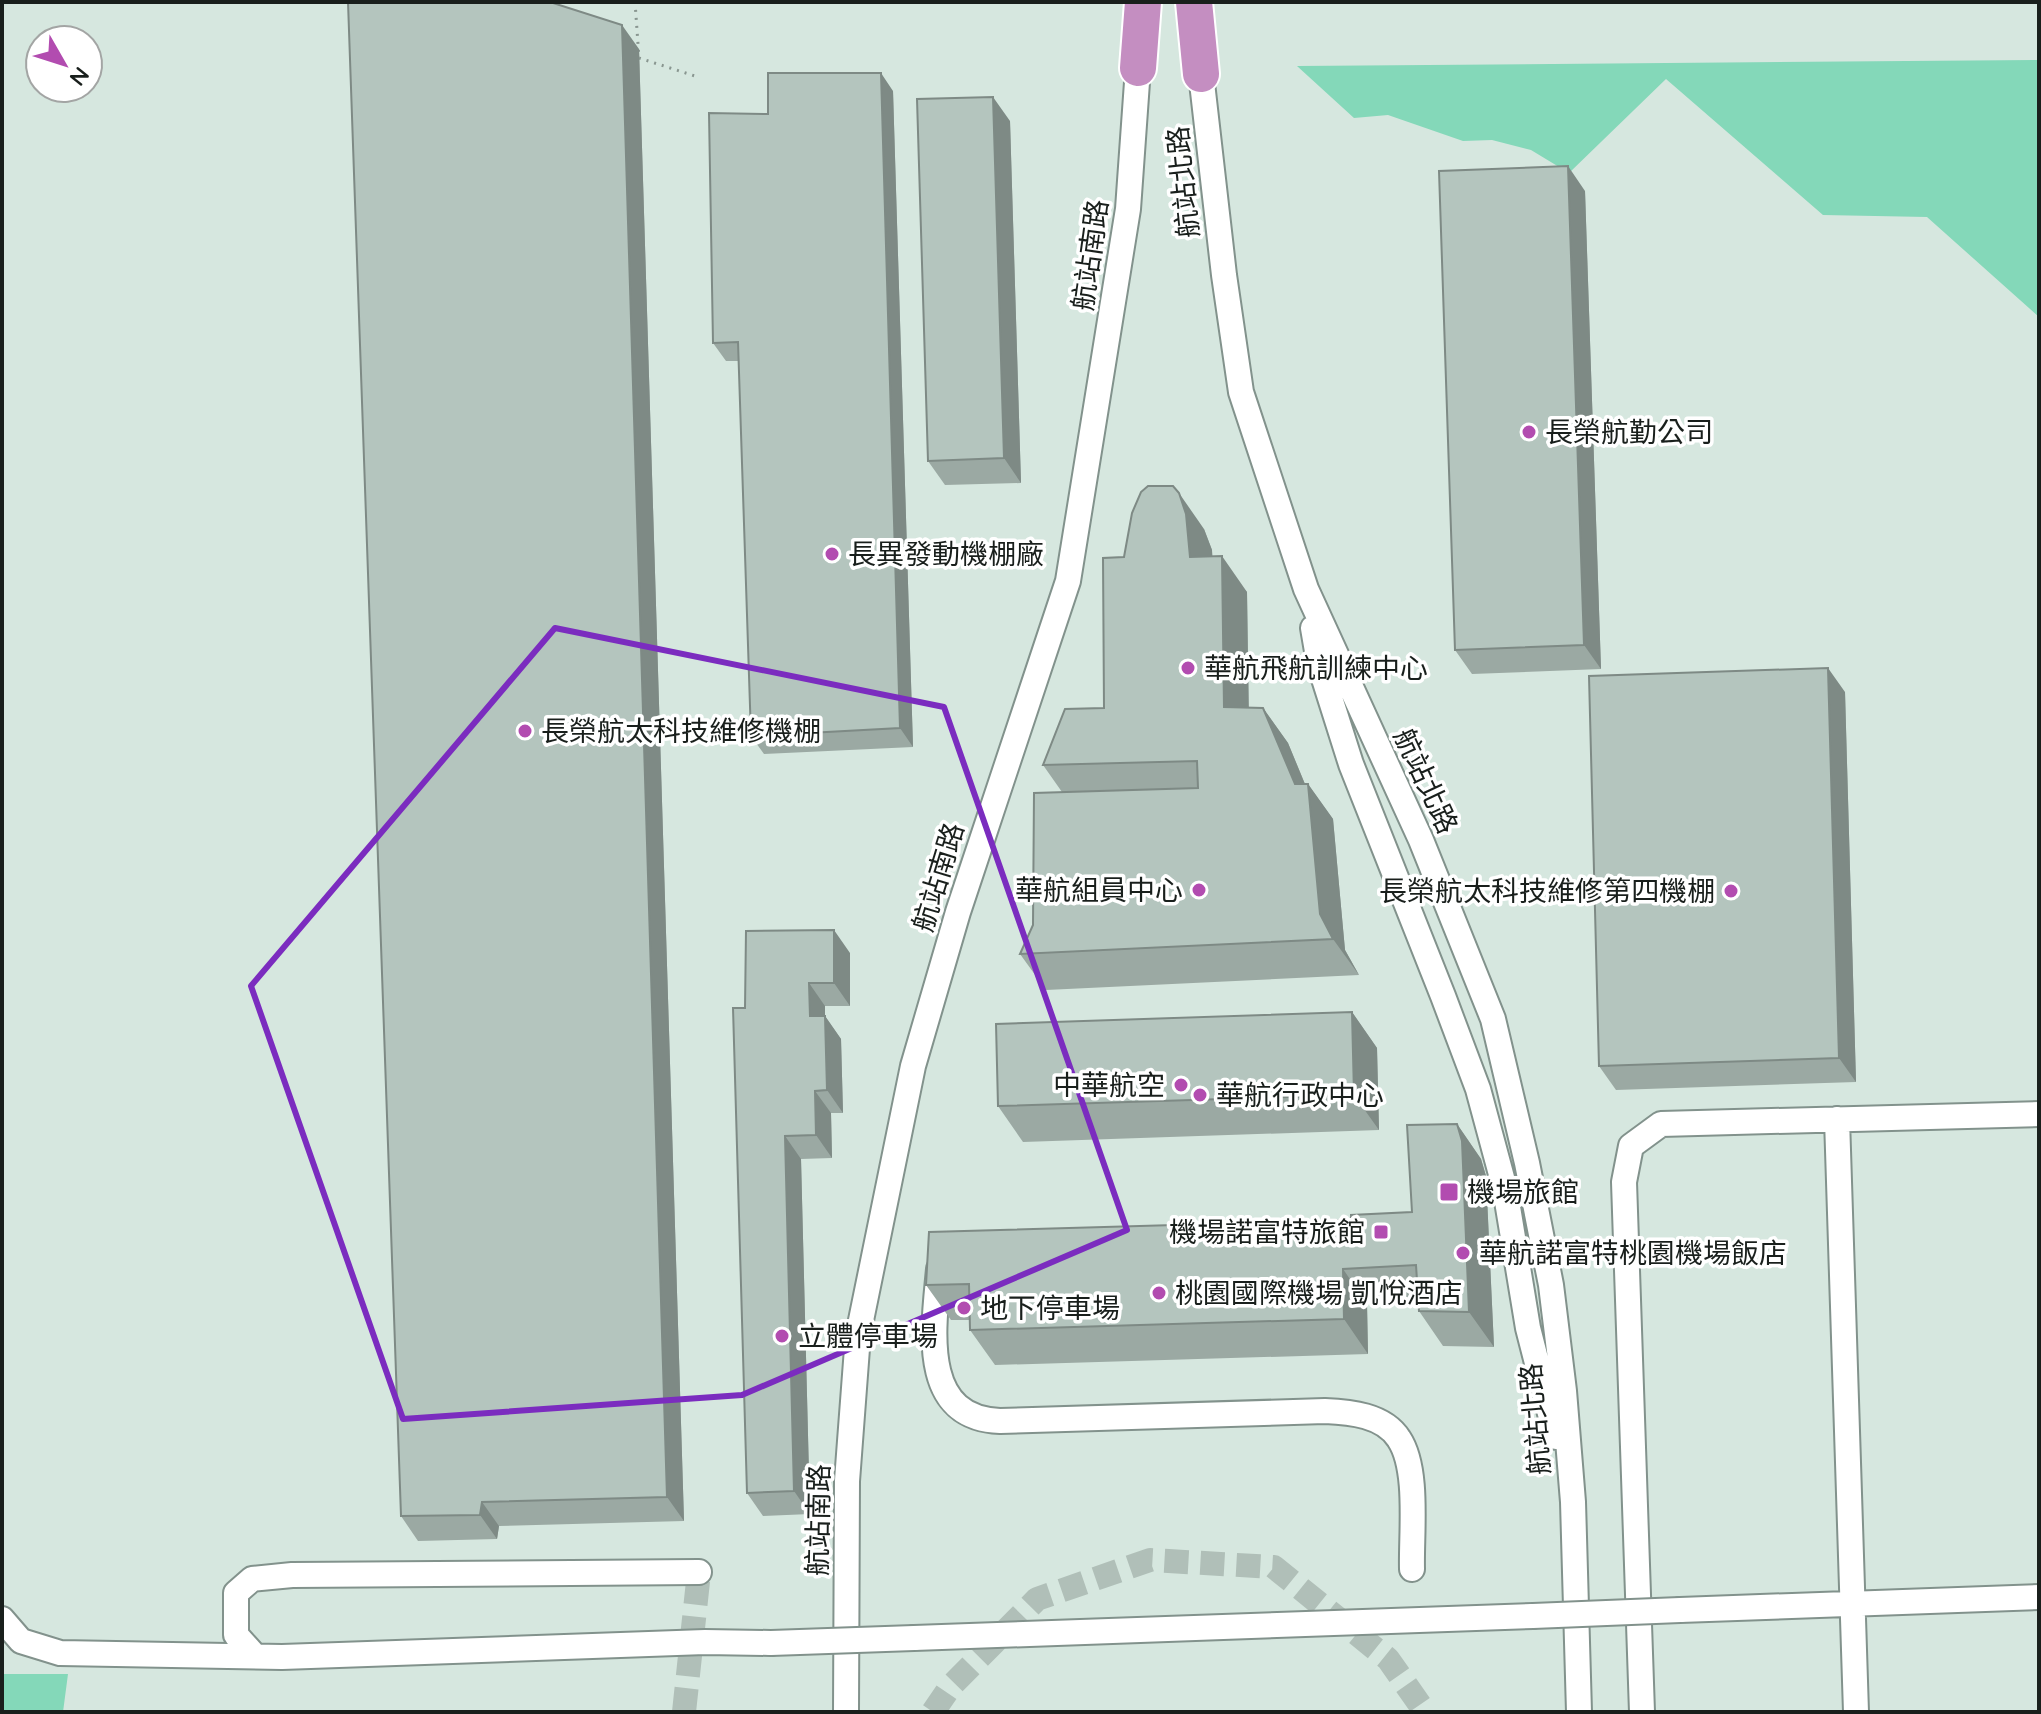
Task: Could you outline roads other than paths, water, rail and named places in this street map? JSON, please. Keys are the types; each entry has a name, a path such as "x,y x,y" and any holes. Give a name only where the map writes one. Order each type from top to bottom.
{"highway":[{"path":"1138,68 1143,2"},
{"path":"1194,2 1201,74"}],"street":[{"name":"航站南路","path":"846,1712 847,1481 858,1335 913,1066 962,898 1068,581 1128,209 1138,68"},
{"name":"航站北路","path":"1201,74 1241,392 1306,589 1421,840 1493,1019 1527,1163 1551,1285 1564,1391 1573,1502 1579,1712"},
{"path":"1306,589 1319,663 1351,764 1478,1089 1505,1189 1528,1328 1573,1502"},
{"path":"1642,1712 1624,1182 1631,1146 1661,1124 2039,1114"},
{"path":"1837,1119 1856,1712"},
{"path":"940,1250 934,1329 935,1360 940,1383 971,1416 1000,1421 1353,1412 1379,1421 1398,1437 1406,1456 1410,1477 1412,1569"},
{"path":"255,1656 236,1635 236,1593 252,1579 292,1575 699,1572"},
{"path":"2,1619 21,1641 60,1653 255,1656 705,1642 771,1643 2039,1597"}],"tunnel":[{"path":"933,1712 950,1687 1037,1599 1150,1560 1274,1567 1388,1659 1425,1712"},
{"path":"684,1712 699,1572"}],"place":[{"name":"長榮航勤公司","path":"1529,432"},
{"name":"長異發動機棚廠","path":"832,554"},
{"name":"華航飛航訓練中心","path":"1188,668"},
{"name":"長榮航太科技維修機棚","path":"525,731"},
{"name":"華航組員中心","path":"1199,890"},
{"name":"長榮航太科技維修第四機棚","path":"1731,891"},
{"name":"中華航空","path":"1181,1085"},
{"name":"華航行政中心","path":"1200,1095"},
{"name":"機場旅館","path":"1449,1192"},
{"name":"機場諾富特旅館","path":"1381,1232"},
{"name":"華航諾富特桃園機場飯店","path":"1463,1253"},
{"name":"桃園國際機場 凱悅酒店","path":"1159,1293"},
{"name":"地下停車場","path":"964,1308"},
{"name":"立體停車場","path":"782,1336"}]}
